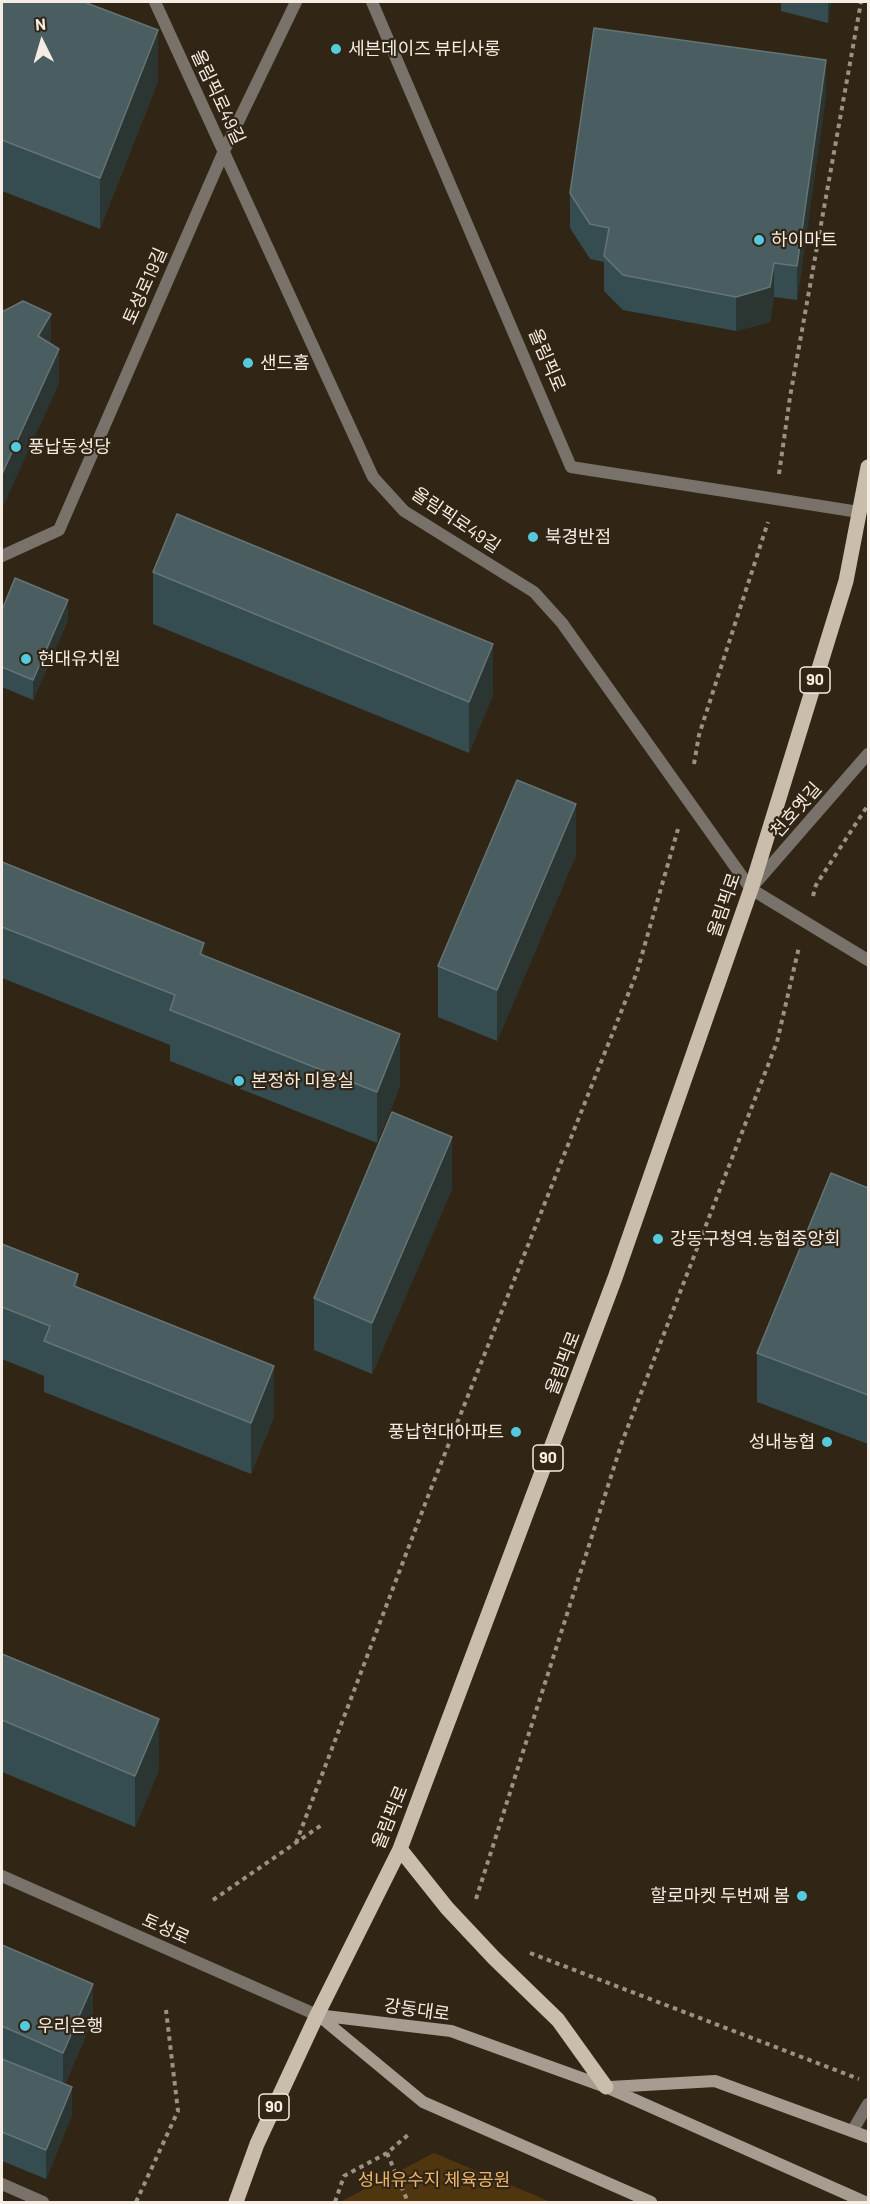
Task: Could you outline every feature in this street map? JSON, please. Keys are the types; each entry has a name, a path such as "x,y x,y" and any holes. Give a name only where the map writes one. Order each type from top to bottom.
{"main road":[{"name":"올림픽로","path":"236,2202 257,2144 317,2015 400,1849 615,1278 751,890 846,580 868,467"},
{"path":"400,1849 447,1908 494,1958 558,2020 606,2087 715,2081 868,2137"},
{"path":"317,2015 423,2102 651,2202"},
{"name":"강동대로","path":"317,2015 451,2031 606,2087 865,2202"}],"street":[{"name":"올림픽로49길","path":"155,2 373,477 404,511 534,592 562,623 751,890"},
{"name":"토성로19길","path":"2,556 59,530 224,152 296,2"},
{"name":"올림픽로","path":"372,2 571,467 859,512"},
{"name":"천호옛길","path":"751,890 868,754"},
{"path":"751,890 868,960"},
{"name":"토성로","path":"2,1876 317,2015"},
{"path":"853,2130 868,2104"},
{"path":"2,2184 43,2202"}],"path":[{"path":"296,1843 430,1491 637,972 687,799 699,735 776,499 790,397 861,2"},
{"path":"476,1899 622,1443 777,1042 816,885 868,805"},
{"path":"213,1900 322,1824"},
{"path":"520,1949 868,2083"},
{"path":"136,2202 178,2111 166,2010"},
{"path":"334,2202 344,2176 387,2153 409,2134"},
{"path":"387,2153 408,2202"}],"green space":[{"name":"성내유수지 체육공원","path":"434,2153 551,2202 340,2202"}],"building":[{"path":"2,2 84,2 158,30 100,178 2,140"},
{"path":"594,28 826,60 797,266 774,263 770,287 736,297 623,275 604,256 609,228 590,224 570,193"},
{"name":"풍납동성당","path":"23,301 51,314 38,336 59,349 2,474 2,312"},
{"path":"177,514 493,644 469,702 153,572"},
{"name":"현대유치원","path":"15,578 68,600 33,680 2,667 2,610"},
{"path":"517,780 576,804 497,990 438,966"},
{"path":"2,862 204,943 200,954 400,1034 377,1092 170,1010 175,995 2,927"},
{"path":"392,1112 452,1137 372,1323 314,1298"},
{"path":"831,1173 868,1188 868,1395 757,1353"},
{"path":"2,1244 78,1274 74,1286 274,1366 251,1423 44,1341 50,1326 2,1307"},
{"path":"2,1654 159,1719 135,1776 2,1720"},
{"path":"2,1945 93,1984 63,2053 2,2026"},
{"path":"2,2059 72,2087 46,2150 2,2132"}],"place":[{"name":"세븐데이즈 뷰티사롱","path":"336,49"},
{"name":"하이마트","path":"759,240"},
{"name":"샌드홈","path":"248,363"},
{"name":"풍납동성당","path":"16,447"},
{"name":"북경반점","path":"533,537"},
{"name":"현대유치원","path":"26,659"},
{"name":"본정하 미용실","path":"239,1081"},
{"name":"강동구청역.농협중앙회","path":"658,1239"},
{"name":"풍납현대아파트","path":"516,1432"},
{"name":"성내농협","path":"827,1442"},
{"name":"할로마켓 두번째 봄","path":"802,1896"},
{"name":"우리은행","path":"25,2026"}]}
